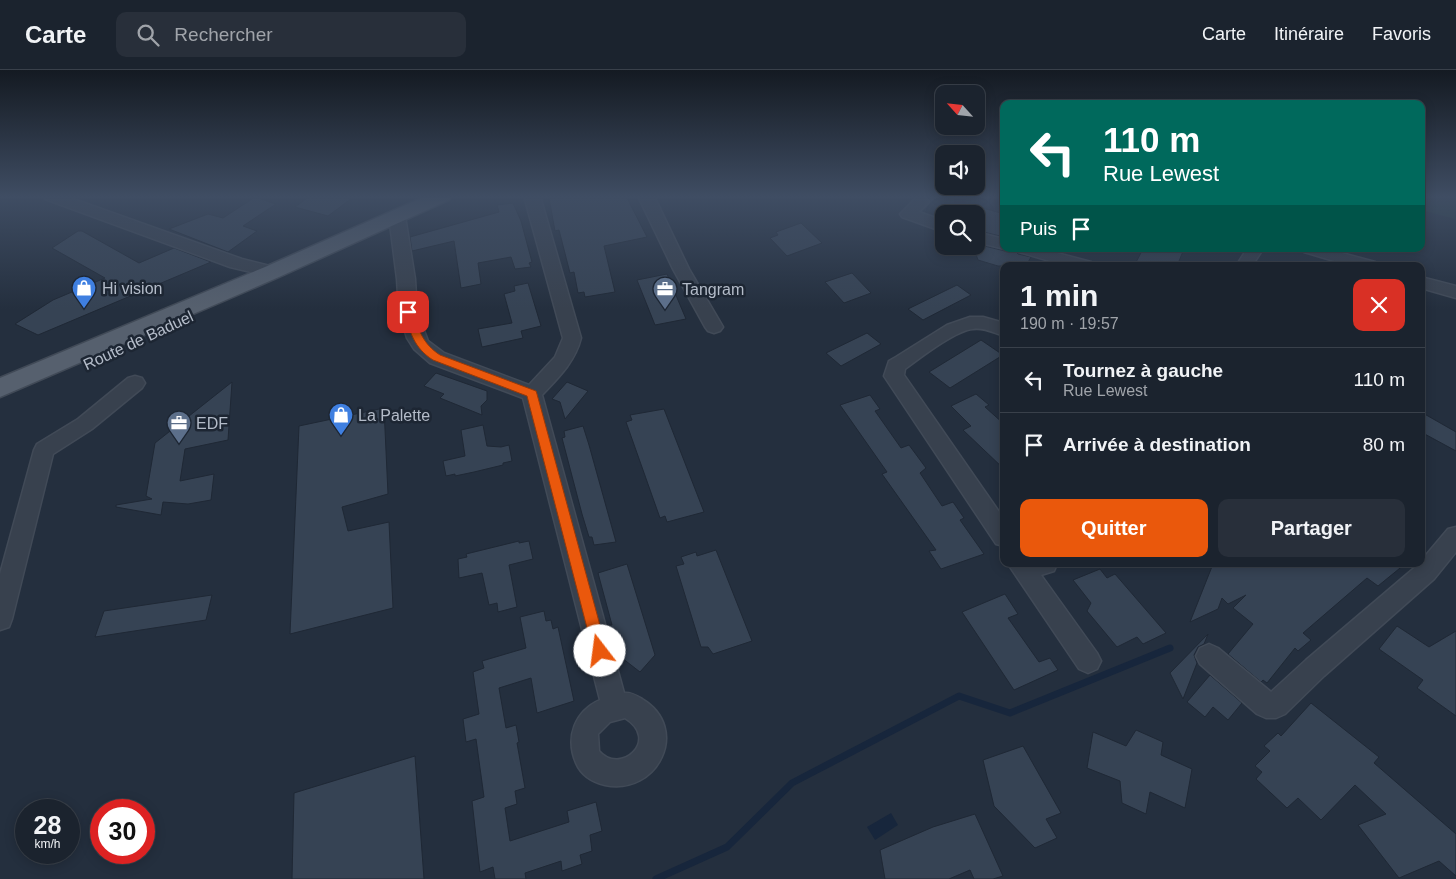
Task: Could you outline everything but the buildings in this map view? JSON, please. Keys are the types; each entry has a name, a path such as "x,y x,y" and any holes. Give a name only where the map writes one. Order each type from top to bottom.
{"main road":[{"name":"Route de Baduel","path":"0,388 357,234"},
{"name":"Route de Baduel","path":"0,401 142,340 225,299 272,272"}],"street":[{"path":"155,234 236,263 272,272"},
{"path":"400,234 406,279 408,312 416,338 421,345 437,358 532,394"},
{"path":"532,394 562,361 569,349 572,338 543,234"},
{"path":"664,234 681,269 714,327"},
{"path":"985,239 1000,243"},
{"path":"1036,252 1071,262"},
{"path":"1320,252 1355,262"},
{"path":"1425,283 1456,292"},
{"path":"1000,329 975,323 959,327 896,366 894,376 1000,531"},
{"path":"0,619 44,450 84,424 135,383"},
{"path":"532,394 615,706"},
{"path":"1208,656 1266,705 1276,705 1315,668 1426,572 1456,536"},
{"path":"1031,567 1088,661"}],"water":[{"path":"891,813 898,825 875,840 867,827"}],"waterway":[{"path":"656,879 727,847 792,783 959,696 1010,713 1170,648"}],"place":[{"name":"Hi vision","path":"84,309"},
{"name":"Tangram","path":"665,310"},
{"name":"La Palette","path":"341,436"},
{"name":"EDF","path":"179,444"}],"route":[{"path":"408,312 416,338 428,352 437,358 532,394 600,651"}]}
